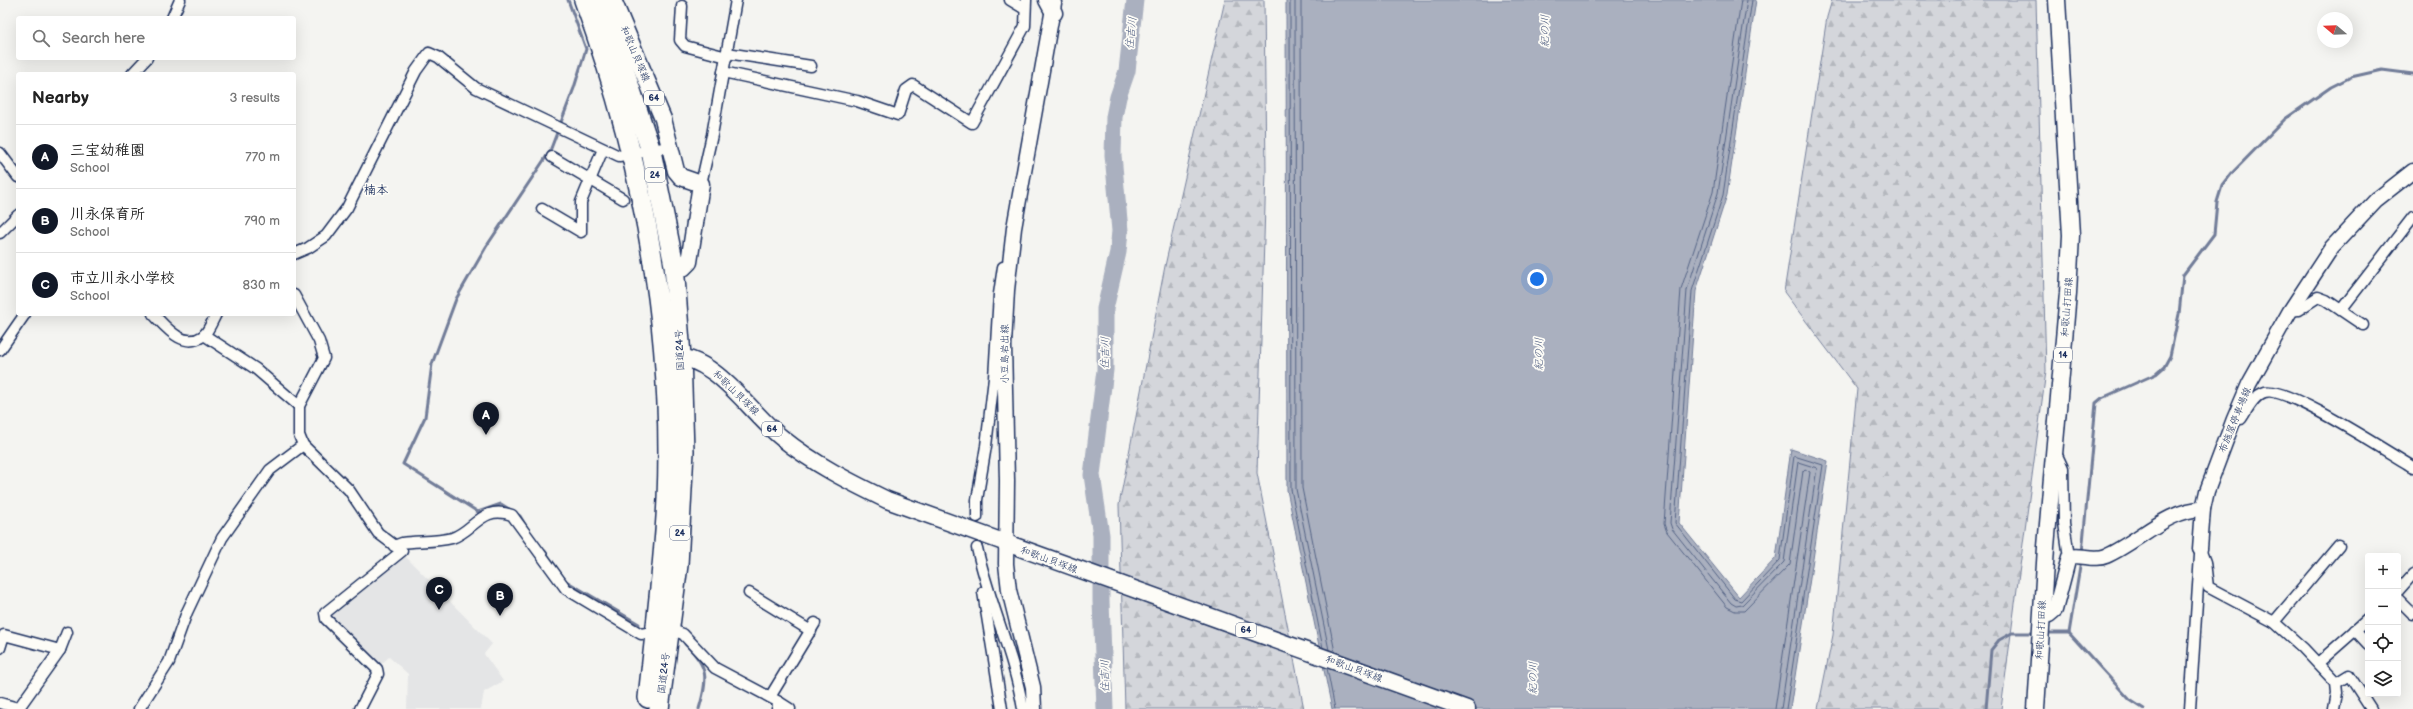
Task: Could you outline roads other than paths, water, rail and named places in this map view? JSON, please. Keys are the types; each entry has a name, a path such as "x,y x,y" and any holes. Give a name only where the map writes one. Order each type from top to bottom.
{"highway":[{"name":"国道24号","path":"584,0 605,59 641,190 673,356 684,451 678,565 662,631 647,709"},
{"name":"国道24号","path":"601,0 650,151 674,268 673,356"},
{"name":"国道24号","path":"660,709 662,631"}],"main road":[{"name":"和歌山貝塚線","path":"613,0 663,119 673,164 681,177 701,184"},
{"name":"和歌山打田線","path":"2036,709 2054,451 2068,293 2071,235 2057,0"},
{"name":"小豆島岩出線","path":"1034,709 1033,687 1009,590 1006,544 1007,481 1004,345 1007,290 1014,228 1052,4"},
{"name":"布施屋停車場線","path":"2200,549 2203,509 2207,492 2234,419 2249,384 2290,311 2332,246 2376,200 2413,170"},
{"path":"674,268 683,268 689,262 701,184"},
{"name":"和歌山貝塚線","path":"673,356 710,367 782,438 831,472 887,500 974,524 1006,544 1468,709"},
{"path":"2042,617 2055,610 2072,556 2105,557 2184,511 2203,509"}],"street":[{"path":"173,16 180,0"},
{"path":"701,184 727,55 736,0"},
{"path":"723,72 856,101 898,115 906,90 913,85 972,123 1025,26 1025,5 1010,0"},
{"path":"682,6 680,40 685,46 727,55 811,66"},
{"path":"296,253 308,248 326,236 347,208 416,71 430,53 438,57 476,88 619,156 669,147"},
{"path":"134,72 145,60"},
{"path":"542,209 581,232 581,202 603,149"},
{"path":"0,153 16,174"},
{"path":"552,157 623,199"},
{"path":"0,233 16,217"},
{"path":"2341,310 2413,217"},
{"path":"974,524 986,446 994,378 999,294 1007,244 1014,228"},
{"path":"2290,311 2298,310 2318,297 2326,300 2364,325"},
{"path":"296,299 319,341 324,358 299,406 299,435 303,445 349,490 378,533 402,551 325,613 326,619 376,670 378,674 360,709"},
{"path":"0,350 24,316"},
{"path":"155,316 181,340 191,340 204,335 215,316"},
{"path":"204,335 256,369 299,406"},
{"path":"2234,419 2242,419 2261,394 2267,391 2281,394 2308,405 2413,467"},
{"path":"139,709 169,662 187,612 222,538 270,470 303,445"},
{"path":"2054,451 2063,468 2064,522 2072,556"},
{"path":"394,546 452,538 483,516 504,512 512,515 566,589 641,634 662,631 683,634 715,668 790,709"},
{"path":"2274,622 2339,545"},
{"path":"978,548 984,576 1018,678 1023,709"},
{"path":"2200,549 2205,562 2208,587 2219,591 2274,622 2318,664 2336,683 2337,694 2334,709"},
{"path":"2190,709 2200,549"},
{"path":"2400,589 2413,574"},
{"path":"984,576 983,596 1002,709"},
{"path":"749,593 813,627 775,702"},
{"path":"2401,602 2413,614"},
{"path":"2318,664 2365,622"},
{"path":"2355,630 2365,641"},
{"path":"0,703 18,709 60,650 67,632"},
{"path":"0,648 4,635 60,650"},
{"path":"2336,683 2349,675 2371,709"}],"water":[{"name":"紀の川","path":"1286,0 1756,0 1727,195 1696,291 1679,523 1739,597 1776,558 1791,449 1828,461 1790,709 1332,709 1287,490"}],"waterway":[{"path":"529,531 520,516 501,504 478,512 403,464 425,417 432,364 456,299 486,247 550,151 574,88 586,49 568,0"},
{"name":"住吉川","path":"1105,709 1101,601 1101,535 1092,475 1105,370 1105,309 1118,252 1120,231 1113,155 1114,117 1118,97 1127,71 1135,0"},
{"path":"2082,553 2096,403 2102,398 2156,374 2164,367 2170,356 2179,314 2183,275 2214,234 2217,202 2222,186 2232,173 2285,119 2331,87 2351,77 2382,70 2413,74"},
{"path":"545,551 566,581 639,624"},
{"path":"2069,633 2081,560"},
{"path":"1986,709 1991,650 1999,640 2012,633 2031,633"},
{"path":"2048,633 2069,633 2130,700 2144,709"},
{"path":"685,644 699,660 704,674 704,689 699,709"}],"place":[{"name":"三宝幼稚園","path":"486,435"},
{"name":"市立川永小学校","path":"439,610"},
{"name":"川永保育所","path":"500,616"}],"district":[{"name":"楠本","path":"376,190"}]}
